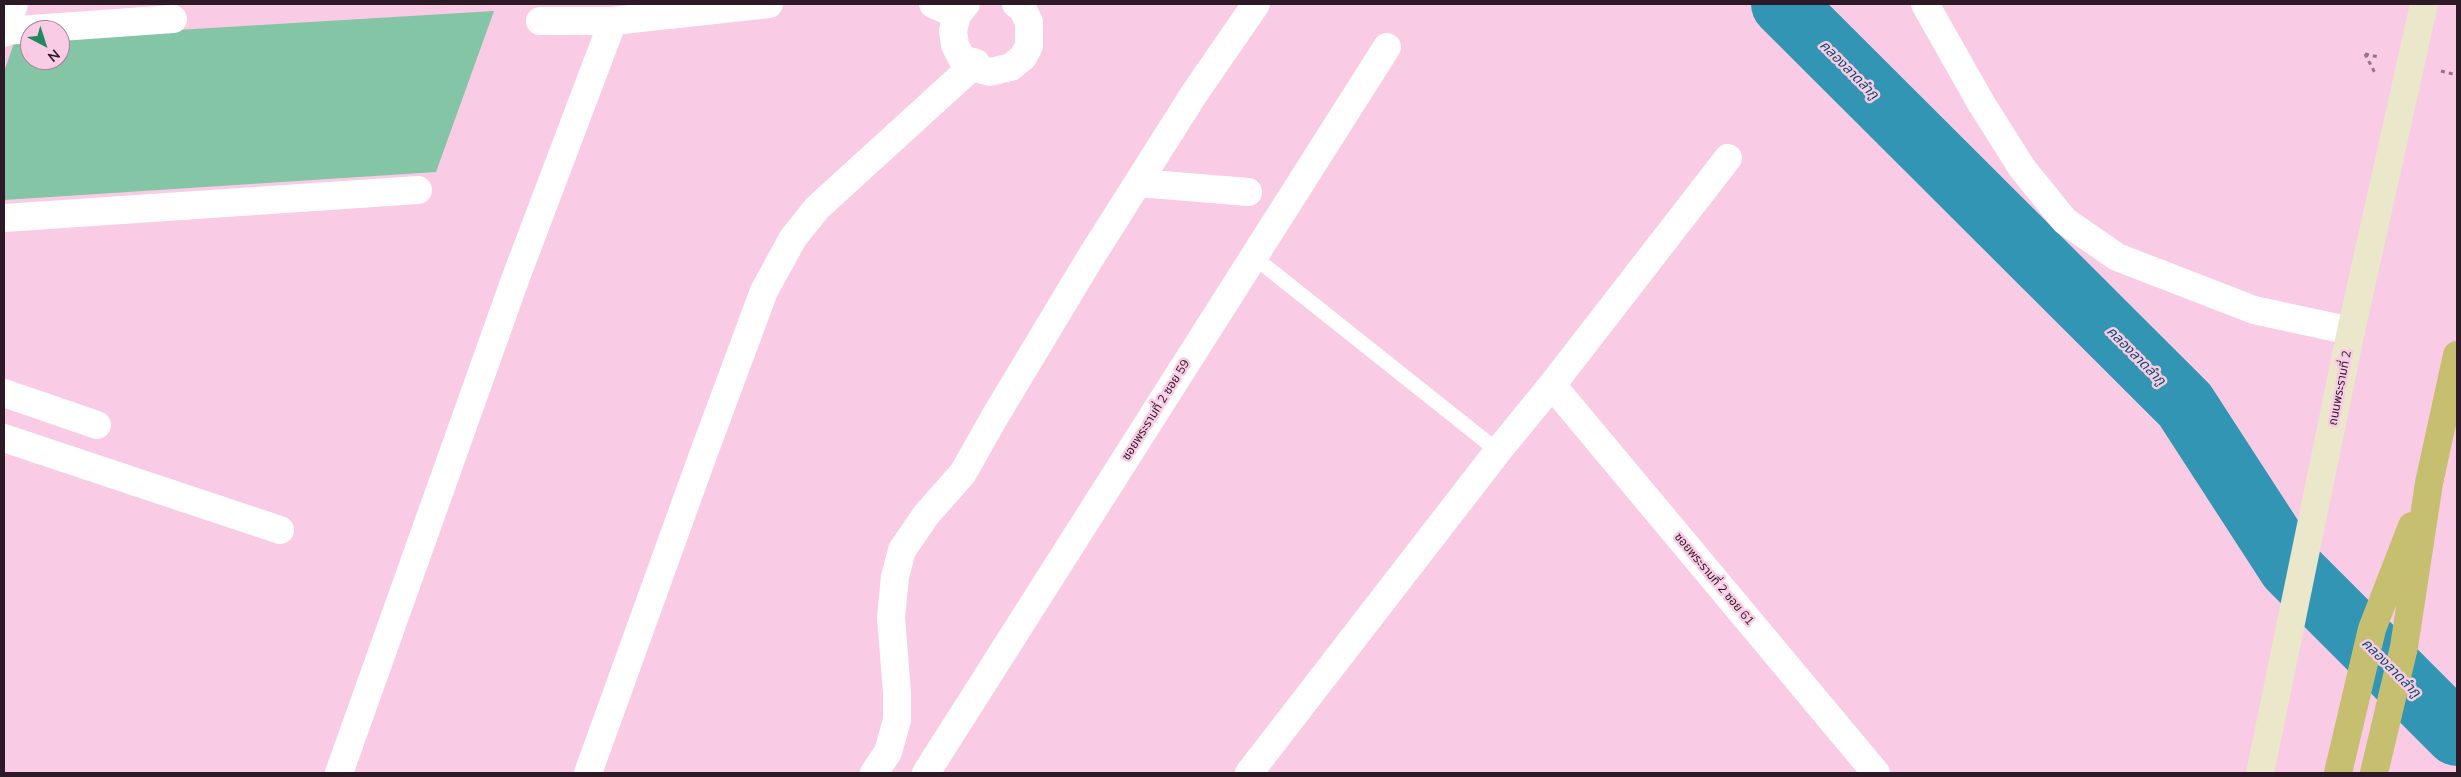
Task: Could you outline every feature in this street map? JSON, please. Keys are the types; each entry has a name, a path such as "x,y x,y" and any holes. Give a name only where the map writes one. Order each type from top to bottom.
{"highway":[{"path":"2374,773 2404,647 2429,483 2457,354"},
{"path":"2338,773 2372,629 2429,483"}],"main road":[{"name":"ถนนพระรามที่ 2","path":"2260,773 2351,331 2424,4"}],"street":[{"path":"14,4 4,32 173,19"},
{"path":"540,21 614,21 754,4 769,4"},
{"path":"933,4 962,10 953,30 955,46 962,59 976,63"},
{"path":"874,773 888,752 897,720 897,693 891,617 895,578 902,550 926,515 964,473 994,418 1084,268 1194,94 1256,4"},
{"path":"1925,4 1981,103 2022,168 2065,221 2118,257 2254,310 2351,331"},
{"path":"976,63 975,68 990,72 1005,70 1023,57 1029,46 1030,34 1024,5"},
{"path":"340,773 516,277 614,21"},
{"name":"ซอยพระรามที่ 2 ซอย 59","path":"926,773 1387,47"},
{"path":"588,773 702,455 761,300 789,246 817,208 976,63"},
{"path":"1249,773 1728,158"},
{"path":"1139,183 1248,192"},
{"path":"4,218 418,190"},
{"name":"ซอยพระรามที่ 2 ซอย 61","path":"1552,384 1876,773"},
{"path":"4,393 97,425"},
{"path":"4,438 280,530"}],"lane":[{"path":"1254,257 1498,451"}],"green space":[{"path":"494,11 436,172 4,200 4,72 15,40 20,40 20,70 70,70 70,36"}],"waterway":[{"name":"คลองลาดลำภู","path":"1783,4 2185,405 2290,567 2457,734"}]}
